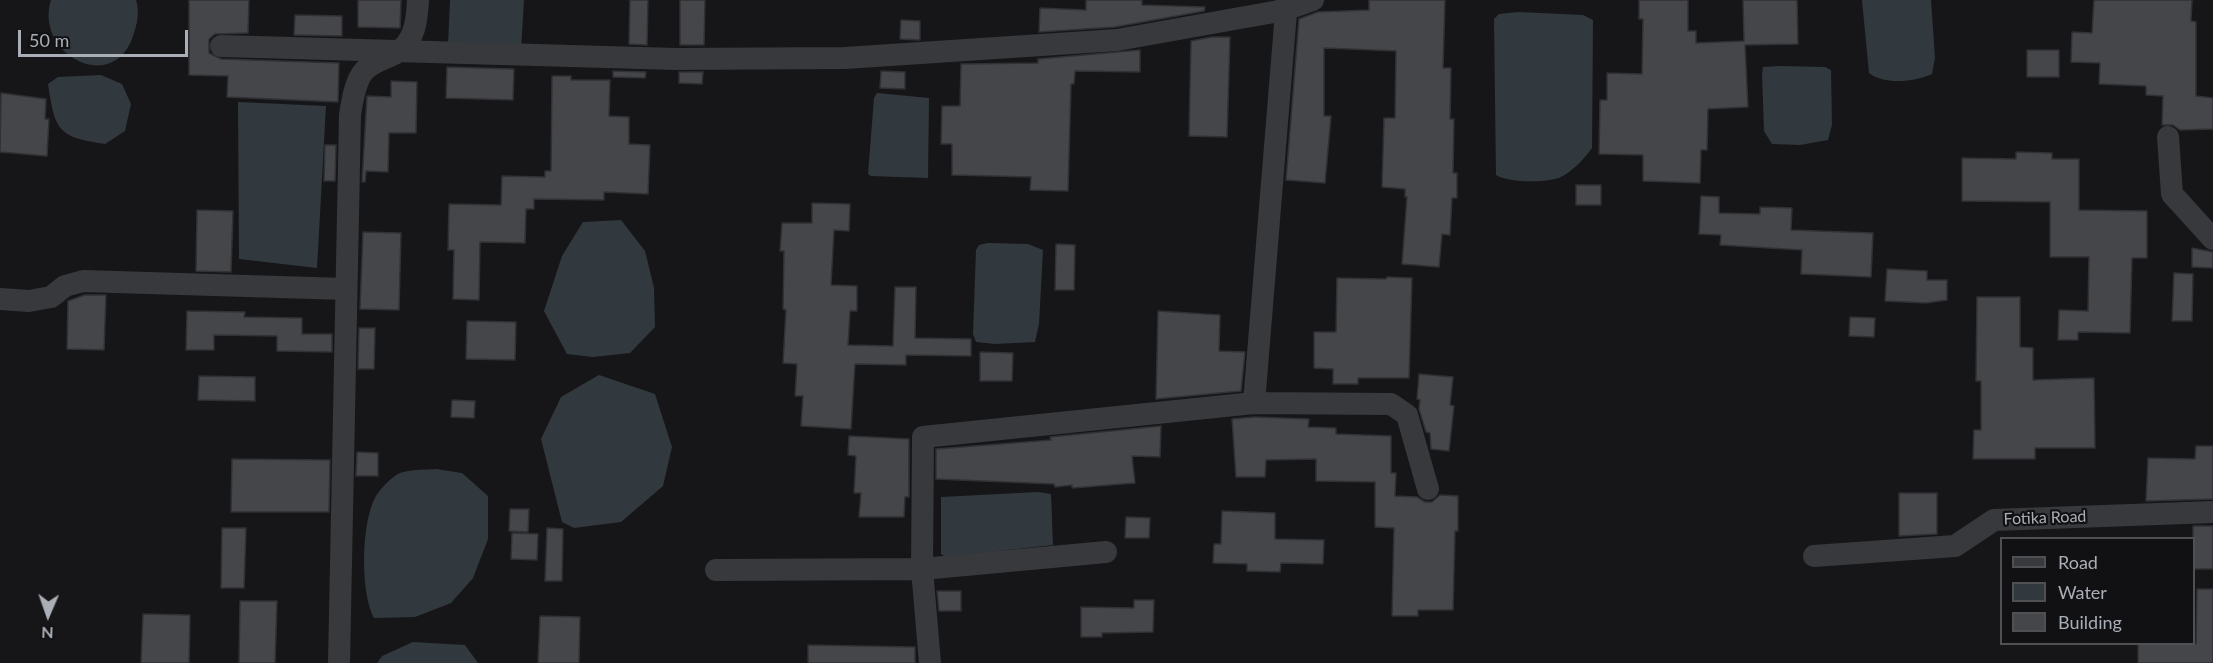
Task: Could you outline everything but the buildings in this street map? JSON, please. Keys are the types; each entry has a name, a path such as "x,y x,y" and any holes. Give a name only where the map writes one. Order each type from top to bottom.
{"street":[{"path":"339,663 350,115 354,94 363,72 378,60 397,52 410,41 417,21 418,0"},
{"path":"221,46 665,58 845,58 1116,40 1313,0"},
{"path":"1254,403 1286,5"},
{"path":"2168,137 2172,194 2213,239"},
{"path":"0,299 30,302 51,297 65,286 83,281 345,289"},
{"path":"930,663 922,569 923,437 1254,403 1391,404 1407,415 1428,489"},
{"name":"Fotika Road","path":"1814,556 1955,546 1994,520 2213,512"},
{"path":"716,570 922,569 1106,552"}],"water":[{"path":"51,0 136,0 138,14 136,27 123,54 109,63 94,65 78,61 64,51 54,37 49,20"},
{"path":"450,0 524,0 521,50 448,46"},
{"path":"1862,0 1931,0 1935,58 1932,74 1917,79 1891,81 1869,73"},
{"path":"1518,12 1583,15 1593,20 1592,148 1574,168 1555,179 1519,181 1496,175 1494,19 1499,14"},
{"path":"1763,67 1825,67 1831,70 1832,125 1828,140 1800,145 1772,144 1764,131 1762,74"},
{"path":"101,75 122,84 131,104 125,131 105,144 77,138 62,129 53,112 48,84 58,77"},
{"path":"877,93 929,98 928,178 868,174 874,98"},
{"path":"238,102 326,106 317,268 239,259"},
{"path":"621,220 645,251 654,288 655,327 630,353 593,357 567,354 544,311 562,256 583,222"},
{"path":"988,243 1028,244 1043,250 1039,324 1035,342 995,344 976,342 973,334 976,250 979,245"},
{"path":"599,375 655,394 672,447 663,486 621,522 574,528 562,522 541,439 561,397"},
{"path":"436,469 462,473 488,496 488,539 473,578 451,603 415,617 374,618 366,592 364,557 367,522 371,507 380,490 399,474"},
{"path":"1038,492 1051,494 1053,545 953,556 941,554 941,497"},
{"path":"413,642 465,645 478,663 377,663 382,656"}]}
